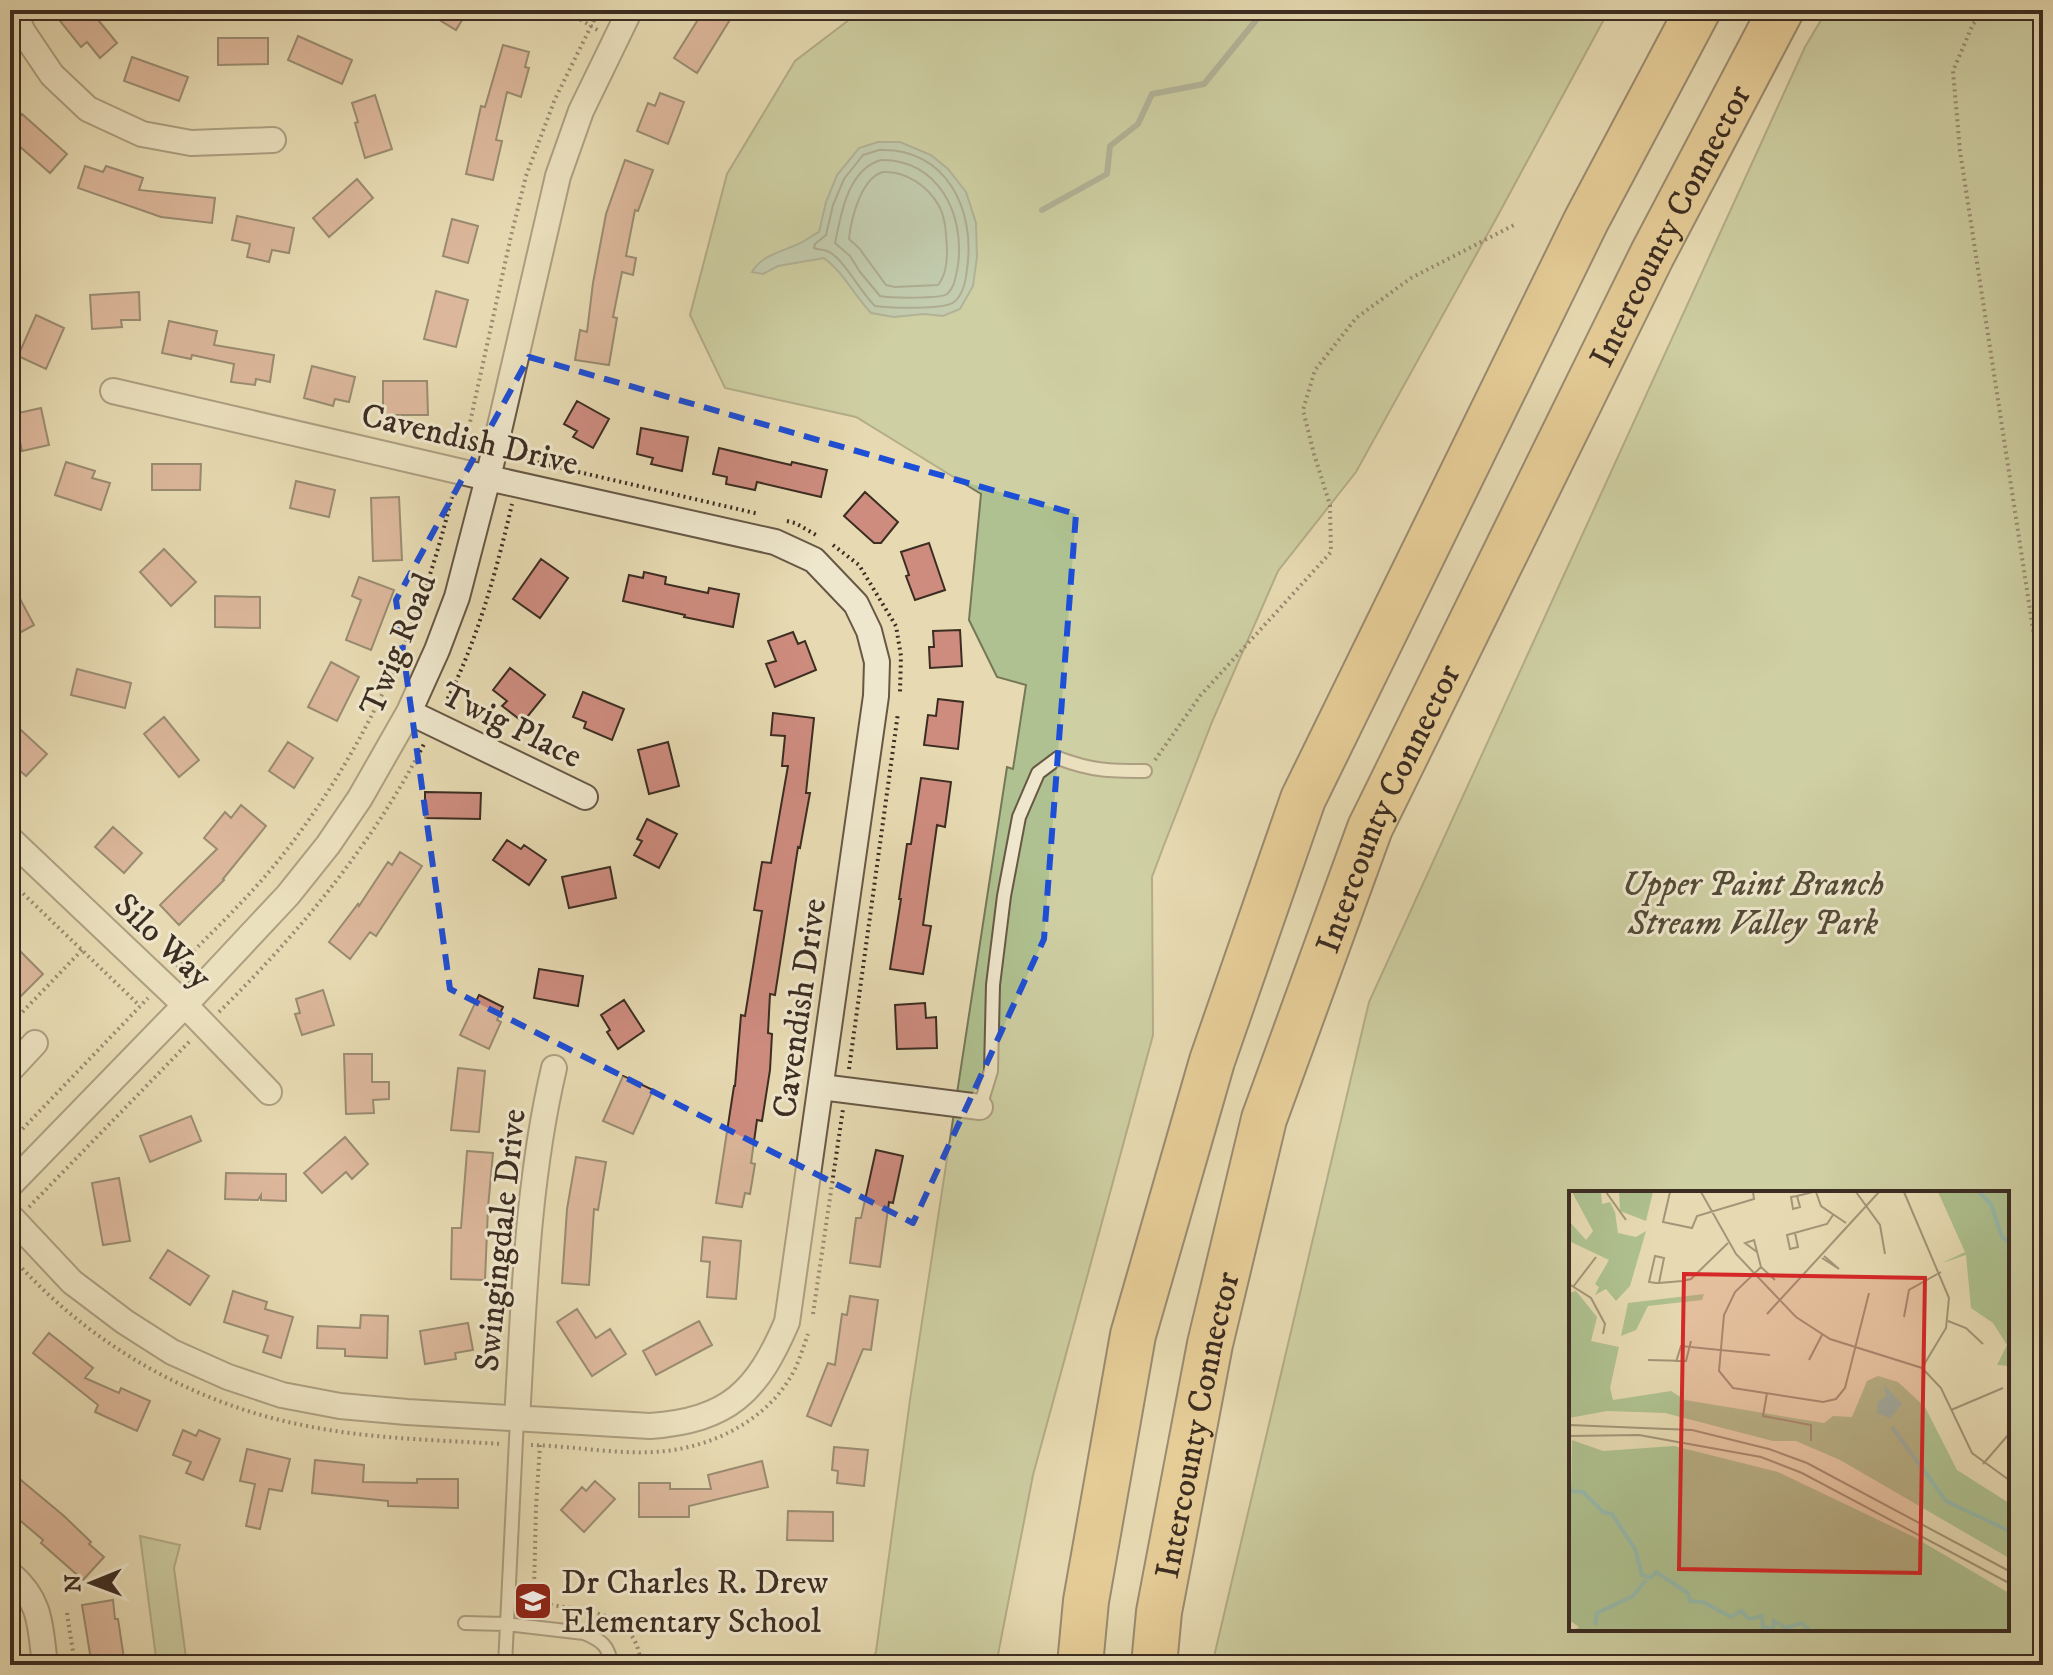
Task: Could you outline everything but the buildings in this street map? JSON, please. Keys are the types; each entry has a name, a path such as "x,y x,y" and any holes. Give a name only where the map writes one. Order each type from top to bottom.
{"highway":[{"name":"Intercounty Connector","path":"1080,1665 1086,1601 1133,1335 1212,1061 1303,799 1586,221 1698,10"},
{"name":"Intercounty Connector","path":"1154,1665 1159,1612 1210,1344 1264,1119 1370,828 1652,255 1781,10"}],"street":[{"path":"13,10 23,32 52,75 88,109 142,134 191,143 273,140"},
{"name":"Twig Road","path":"10,1185 288,895 360,798 409,712 457,597 558,176 581,111 627,11"},
{"name":"Cavendish Drive","path":"10,1216 72,1282 125,1322 172,1352 228,1377 282,1395 340,1406 650,1426 703,1417 732,1402 756,1382 773,1355 787,1322 876,696 877,662 869,631 856,604 814,560 775,542 113,391"},
{"name":"Twig Place","path":"409,712 585,797"},
{"name":"Silo Way","path":"10,839 185,1005 269,1092"},
{"path":"10,1070 35,1043"},
{"name":"Swingingdale Drive","path":"517,1419 531,1201 543,1117 554,1068"},
{"path":"821,1087 980,1107"},
{"path":"10,1574 35,1601 45,1665"}],"lane":[{"path":"980,1107 991,1071 993,985 1004,896 1019,817 1038,773 1058,758 1104,771 1145,771"},
{"path":"505,1665 517,1419"},
{"path":"465,1623 506,1624 584,1633 609,1649 612,1665"}],"path":[{"path":"565,10 614,41"},
{"path":"599,10 571,64 537,142 526,176 465,445 771,517"},
{"path":"1988,10 1973,24 1953,71 1960,151 2043,695"},
{"path":"1145,771 1162,753 1200,696 1331,552 1330,505 1303,410 1315,370 1356,318 1411,278 1514,225"},
{"path":"10,1142 229,915 273,867 317,808 388,685 409,637 433,569 459,471"},
{"path":"783,520 826,540 859,565 896,626 902,677 813,1313"},
{"path":"10,881 140,1006"},
{"path":"10,1025 82,950"},
{"path":"10,1255 61,1306 110,1345 179,1384 272,1418 337,1431 635,1451 664,1451 698,1445 728,1433 753,1418 777,1395 794,1370 810,1329"},
{"path":"540,1445 534,1590 540,1600 551,1605 606,1615 636,1641 641,1665"},
{"path":"67,1613 75,1665"},
{"path":"2030,1665 2043,1635"},
{"path":"10,1644 13,1665"}],"highlighted area":[{"path":"529,357 1076,514 1044,939 913,1223 450,989 396,600"}],"green space":[{"path":"862,10 1609,10 1356,472 1278,571 1212,722 1152,877 1153,1035 1033,1475 996,1665 868,1665 876,1652 910,1400 1007,767 1013,769 1026,685 997,677 969,620 981,494 856,417 725,388 690,315 727,174 795,61"},
{"name":"Upper Paint Branch Stream Valley Park","path":"1827,10 2043,10 2043,1665 1212,1665 1369,1002 1805,47"},
{"path":"140,1536 180,1545 174,1568 187,1665 157,1665"}],"water":[{"path":"878,142 900,142 931,155 948,169 966,192 976,223 977,257 973,286 960,309 943,316 894,317 871,313 824,258 778,266 763,274 752,272 766,258 819,232 837,175 859,148"}],"waterway":[{"path":"1042,210 1107,174 1110,146 1138,124 1152,94 1204,84 1262,13 1272,10"}],"place":[{"name":"Dr Charles R. Drew Elementary School","path":"533,1601"}]}
